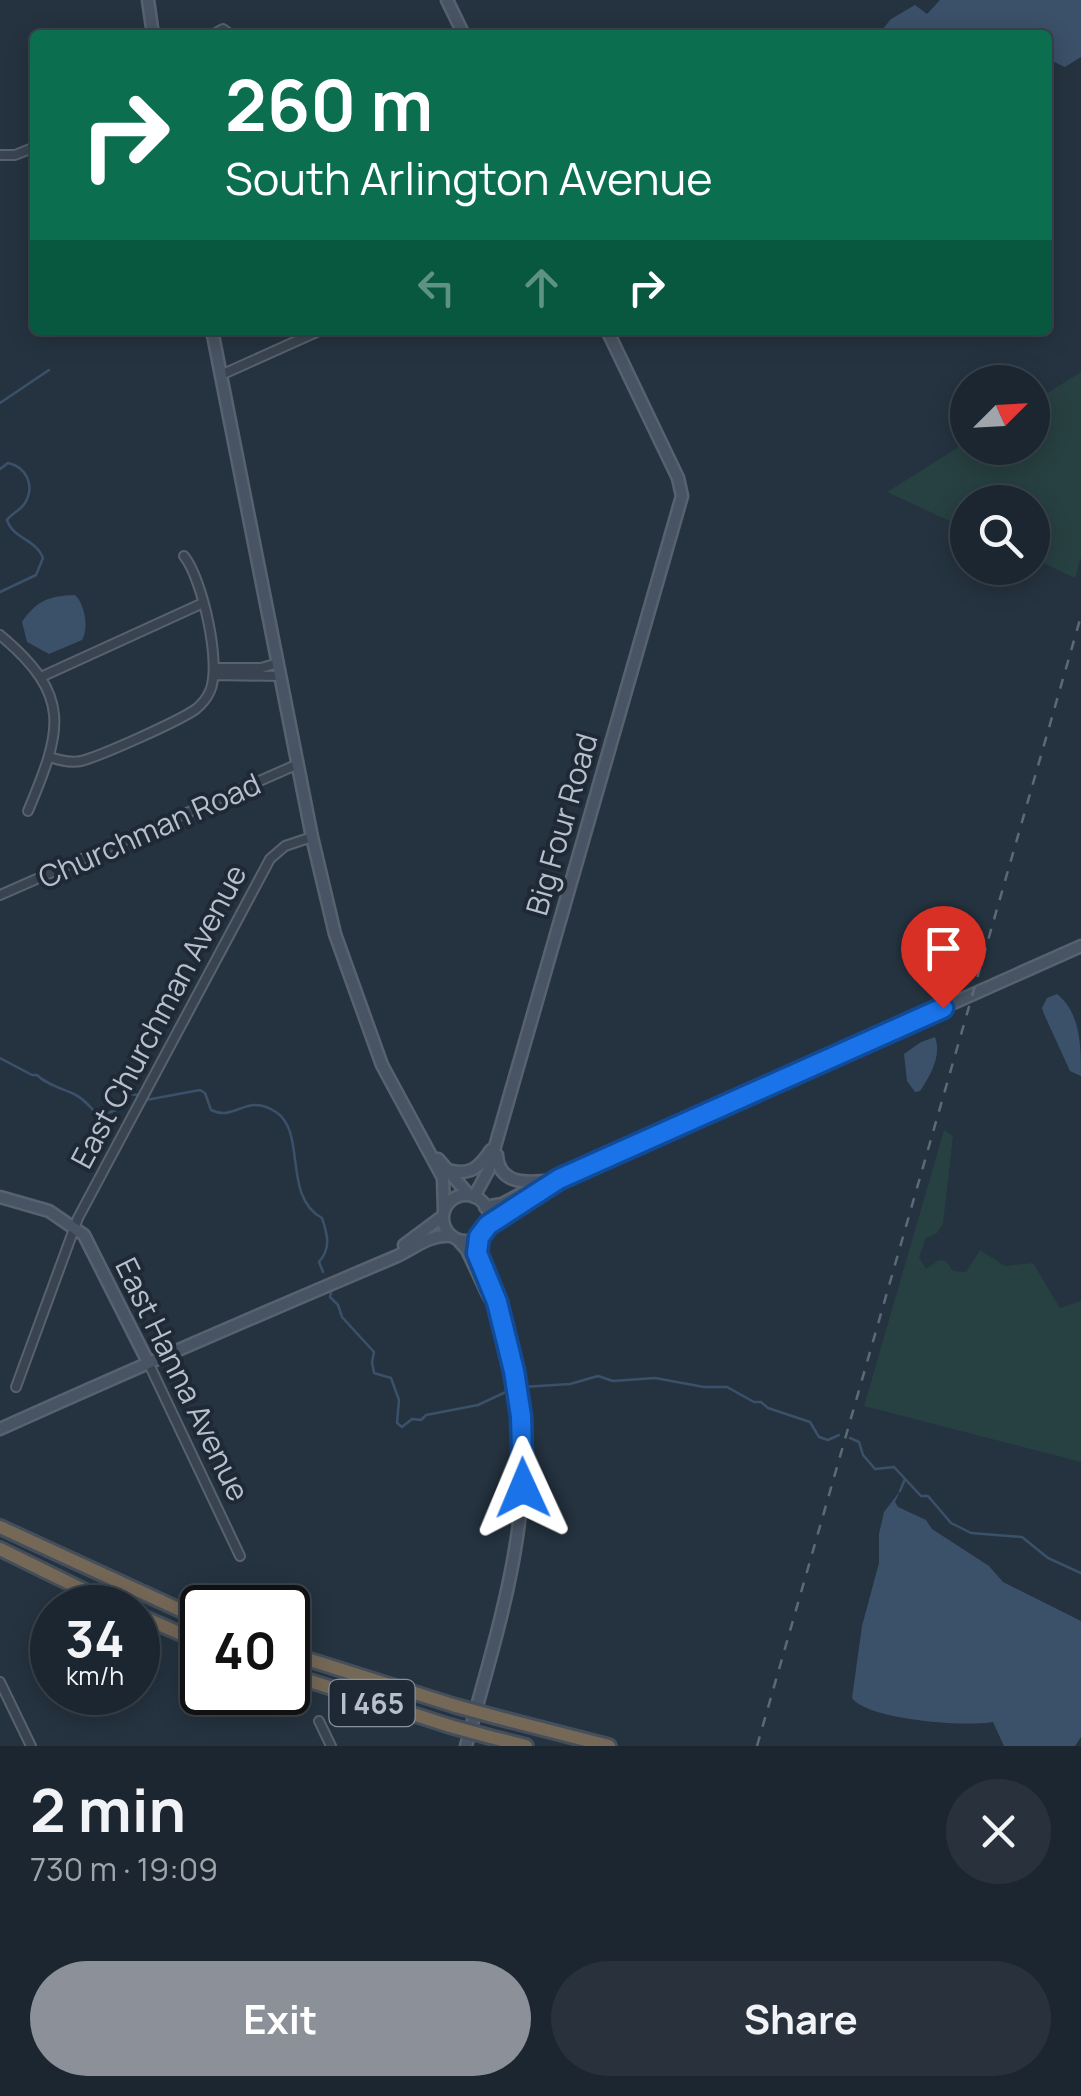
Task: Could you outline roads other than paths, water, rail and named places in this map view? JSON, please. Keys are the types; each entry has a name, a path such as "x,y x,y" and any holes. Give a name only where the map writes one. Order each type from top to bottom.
{"highway":[{"path":"0,1527 180,1610"},
{"path":"0,1550 72,1585"},
{"name":"I 465","path":"310,1660 456,1706 609,1746"},
{"name":"I 465","path":"310,1681 526,1746"}],"street":[{"path":"148,0 152,30"},
{"path":"447,0 462,30"},
{"path":"0,156 30,149"},
{"path":"213,335 312,837 344,964 368,1030 404,1109 443,1178 444,1227 467,1250 500,1320"},
{"path":"221,376 310,335"},
{"name":"Big Four Road","path":"485,1206 488,1171 682,492 609,335"},
{"path":"50,757 82,760 199,706 209,694 214,671 202,603 197,577 184,556"},
{"path":"41,677 202,603"},
{"path":"0,635 23,654 41,677 55,719 50,757 28,811"},
{"path":"214,671 279,670"},
{"name":"Churchman Road","path":"0,895 298,764"},
{"name":"East Churchman Avenue","path":"16,1387 76,1226 270,859 282,847 312,837"},
{"path":"466,1746 512,1564 523,1488 521,1416 490,1281 477,1253 479,1237 488,1225 559,1179 1081,946"},
{"path":"404,1109 448,1170 485,1206 488,1225"},
{"path":"448,1170 461,1174 472,1171 497,1141"},
{"path":"497,1141 498,1165 506,1176 525,1183 559,1179"},
{"name":"Big Four Road","path":"472,1196 488,1171"},
{"path":"485,1206 502,1204 545,1181"},
{"path":"373,1264 426,1231 452,1200 472,1196"},
{"path":"0,1198 45,1209 76,1226"},
{"name":"East Hanna Avenue","path":"76,1226 94,1250 240,1556"},
{"path":"0,1429 432,1237 469,1241 479,1237"},
{"path":"0,1682 31,1746"},
{"path":"319,1721 332,1746"}],"water":[{"path":"940,0 1081,0 1081,57 1065,67 1052,61 1052,30 882,30 891,19 915,5 927,14"},
{"path":"75,595 85,617 82,640 49,654 27,642 22,622 33,609 51,598"},
{"path":"1057,994 1075,1021 1081,1076 1070,1071 1042,1008 1047,998"},
{"path":"935,1037 934,1066 920,1091 915,1092 907,1081 904,1054"},
{"path":"900,1491 895,1502 898,1507 926,1520 932,1529 989,1566 1003,1582 1081,1621 1081,1737 1075,1746 1004,1746 993,1722 896,1717 862,1706 852,1698 862,1626 879,1563 884,1512"}],"waterway":[{"path":"0,403 49,370"},
{"path":"0,469 8,463 15,465 27,478 28,497 7,520 43,558 36,575 0,592"},
{"path":"0,1058 78,1096 100,1116 116,1110 129,1094 138,1095"},
{"path":"146,1100 200,1090 211,1110 220,1113 257,1105 276,1112 291,1134 302,1195 324,1224 327,1247 319,1262 323,1272"},
{"path":"331,1292 342,1317 374,1352 374,1373 391,1378 399,1400 397,1423 402,1427 412,1419 478,1405 510,1390"},
{"path":"523,1387 570,1384 598,1376 613,1381 655,1378 727,1387 768,1408 810,1422 819,1437 828,1440 839,1435"},
{"path":"850,1438 859,1442 863,1455 875,1469 894,1467 921,1496 928,1496 951,1523 971,1533 1022,1537 1048,1558 1081,1573"},
{"path":"900,1491 905,1479"}],"railway":[{"path":"757,1746 1081,616"}]}
